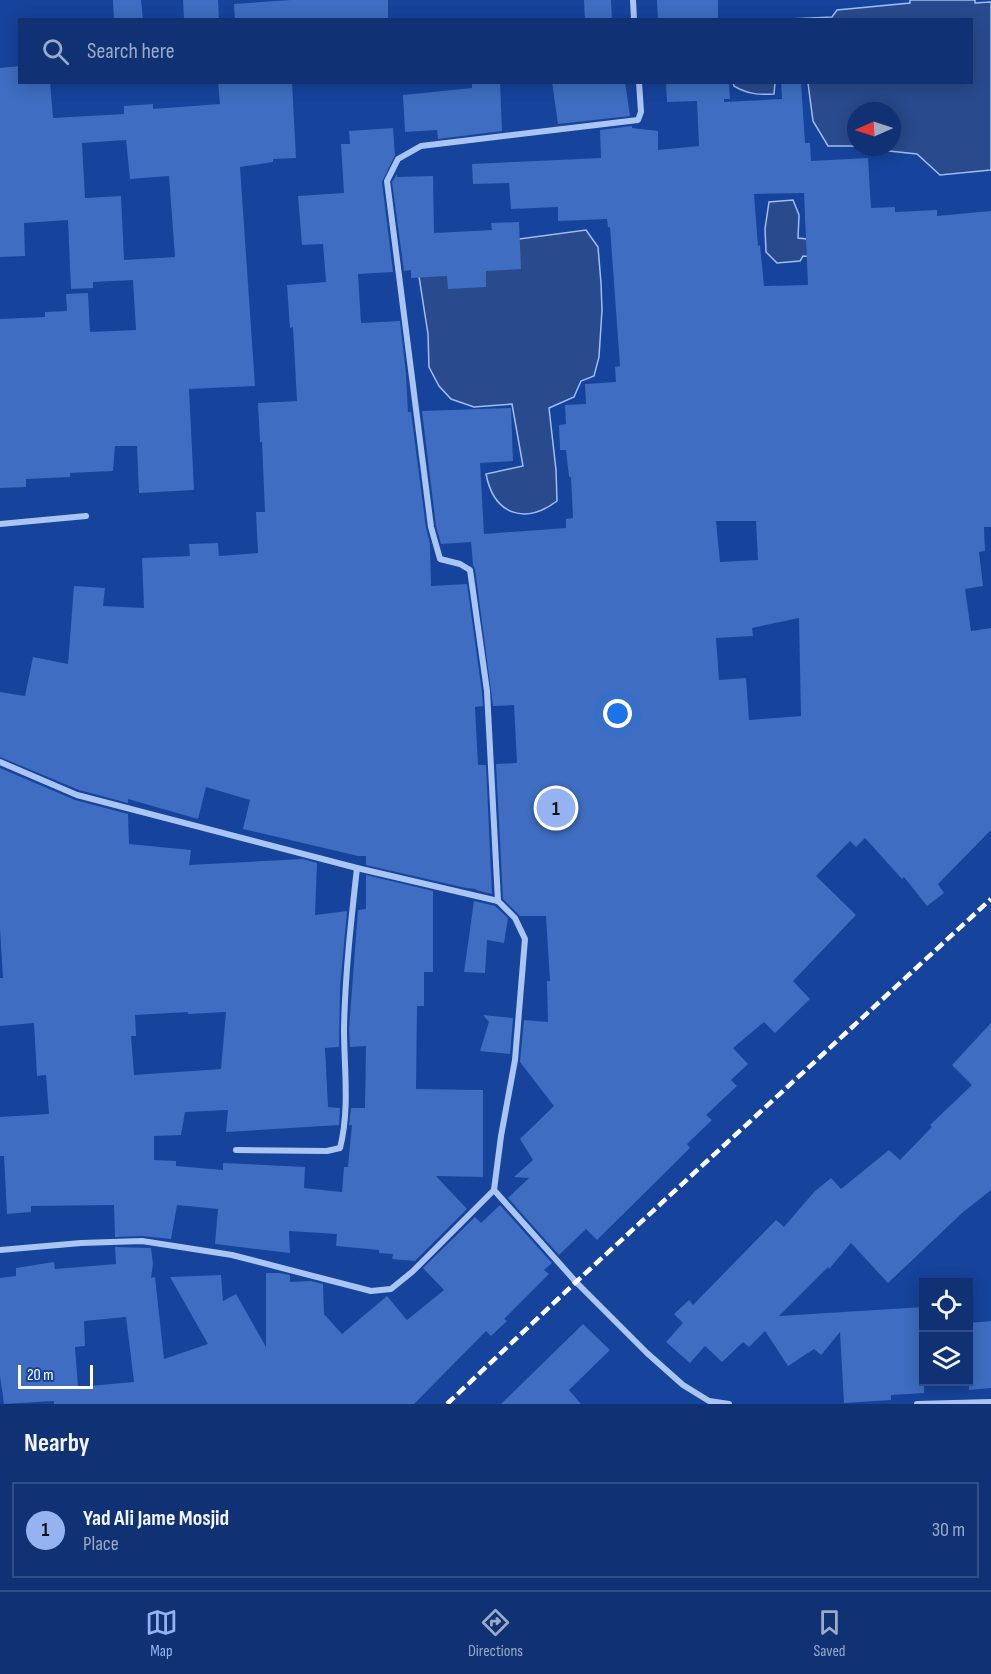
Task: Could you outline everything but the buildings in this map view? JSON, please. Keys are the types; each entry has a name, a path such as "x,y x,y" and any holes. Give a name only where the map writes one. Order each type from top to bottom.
{"street":[{"path":"633,0 634,18"},
{"path":"498,901 487,691 470,570 460,564 440,559 430,527 387,181 398,159 421,147 638,120 641,112 639,84"},
{"path":"0,524 86,516"},
{"path":"0,762 77,795 357,868 498,901 515,918 525,939 515,1060 494,1190 412,1272 391,1289 371,1291 232,1255 142,1241 81,1243 0,1250"},
{"path":"236,1150 327,1151 340,1148 345,1127 344,1028 348,954 357,868"},
{"path":"494,1190 576,1282 647,1353 683,1385 709,1402 729,1404"},
{"path":"917,1404 991,1402"}],"water":[{"path":"910,0 991,2 991,170 940,175 917,154 901,152 901,102 847,102 847,146 828,146 813,121 808,84 973,84 973,18 810,18 832,17 837,10 910,3"},
{"path":"733,84 775,84 774,94 748,92"},
{"path":"793,200 799,215 798,238 807,239 816,257 803,256 800,261 777,263 766,252 765,229 769,202"},
{"path":"586,230 598,247 602,310 599,357 594,376 581,381 574,397 549,408 557,501 534,513 512,512 496,499 486,474 523,466 512,404 474,407 451,399 439,386 429,367 428,334 418,270 496,242"}],"railway":[{"path":"447,1404 991,899"}],"place":[{"name":"Yad Ali Jame Mosjid","path":"556,808"}]}
